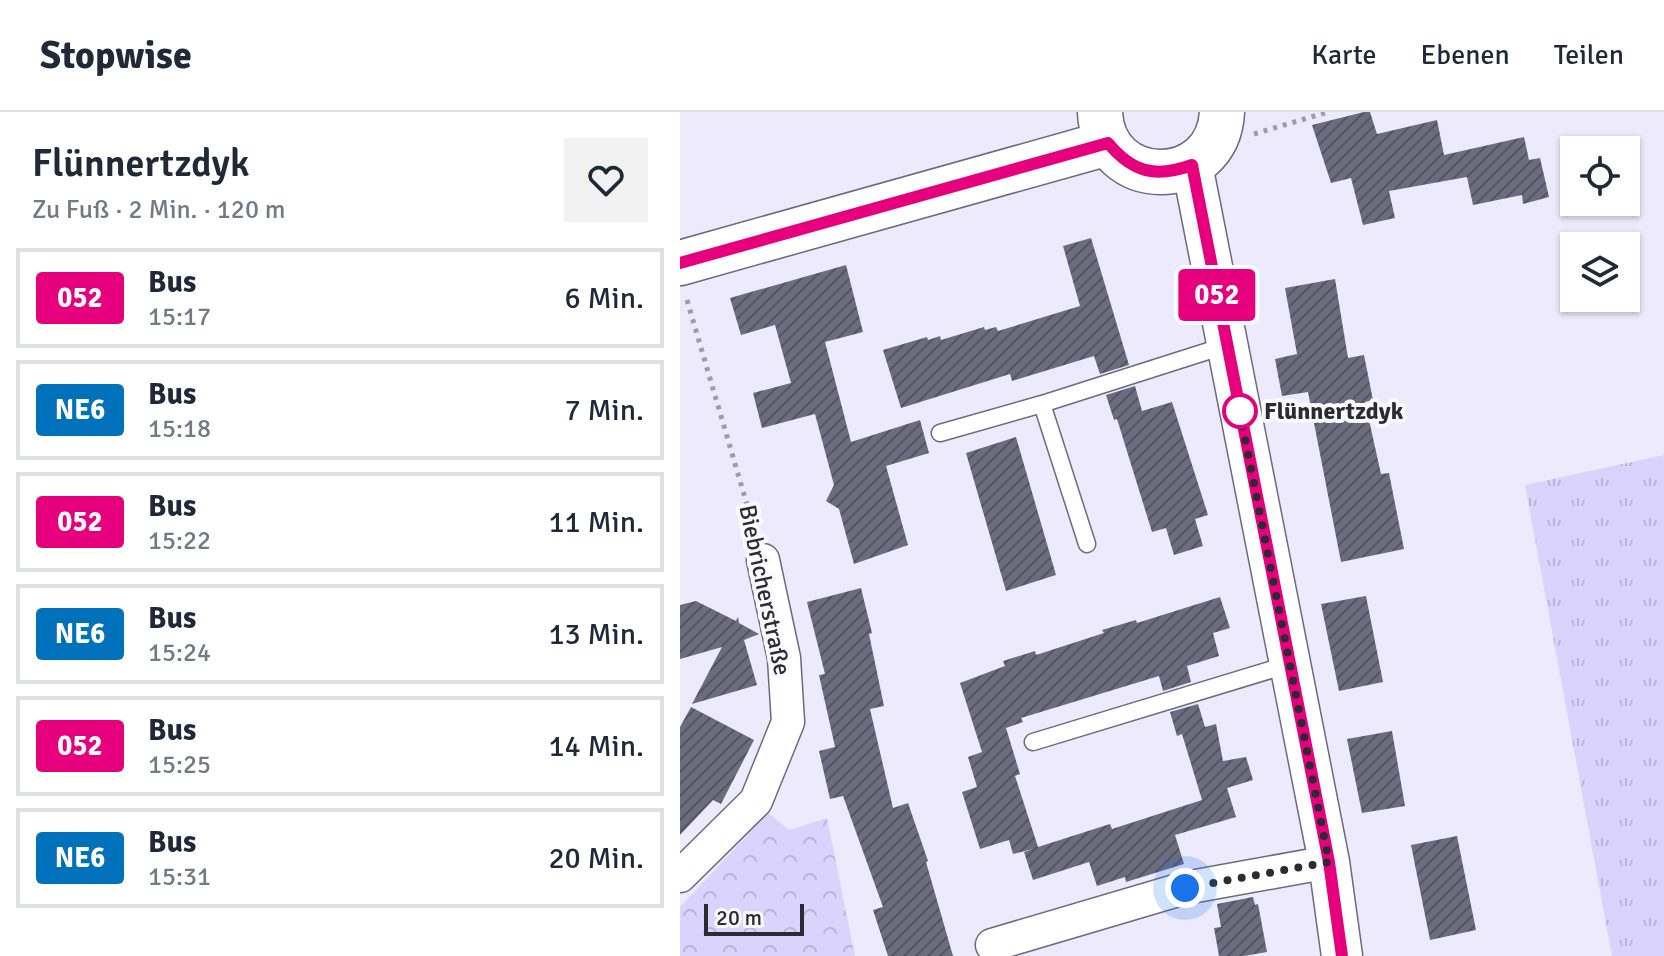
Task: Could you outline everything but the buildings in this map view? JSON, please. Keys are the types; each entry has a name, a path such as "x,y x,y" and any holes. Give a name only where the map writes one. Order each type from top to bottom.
{"main road":[{"path":"682,277 1104,128 1120,158 1137,168 1155,173 1192,165 1215,140 1221,124 1232,126"}],"street":[{"path":"1192,165 1329,862 1342,956"},
{"name":"Biebricherstraße","path":"680,876 756,801 788,722 784,658 763,560"},
{"path":"992,945 1185,888 1329,862"}],"lane":[{"path":"940,433 1227,345"},
{"path":"1042,404 1087,544"},
{"path":"1033,742 1290,664"}],"path":[{"path":"1232,126 1263,130 1328,112"},
{"name":"Biebricherstraße","path":"682,277 763,560"}],"green space":[{"path":"1664,455 1664,956 1612,956 1525,485"},
{"path":"768,813 789,830 827,818 855,956 680,956 680,907"}],"bus line":[{"name":"052","path":"680,263 1108,143 1120,158 1137,168 1155,173 1192,165 1329,862 1342,956"}],"place":[{"name":"Flünnertzdyk","path":"1240,411"}],"route":[{"path":"1185,888 1329,862 1238,403 1240,411"}]}
